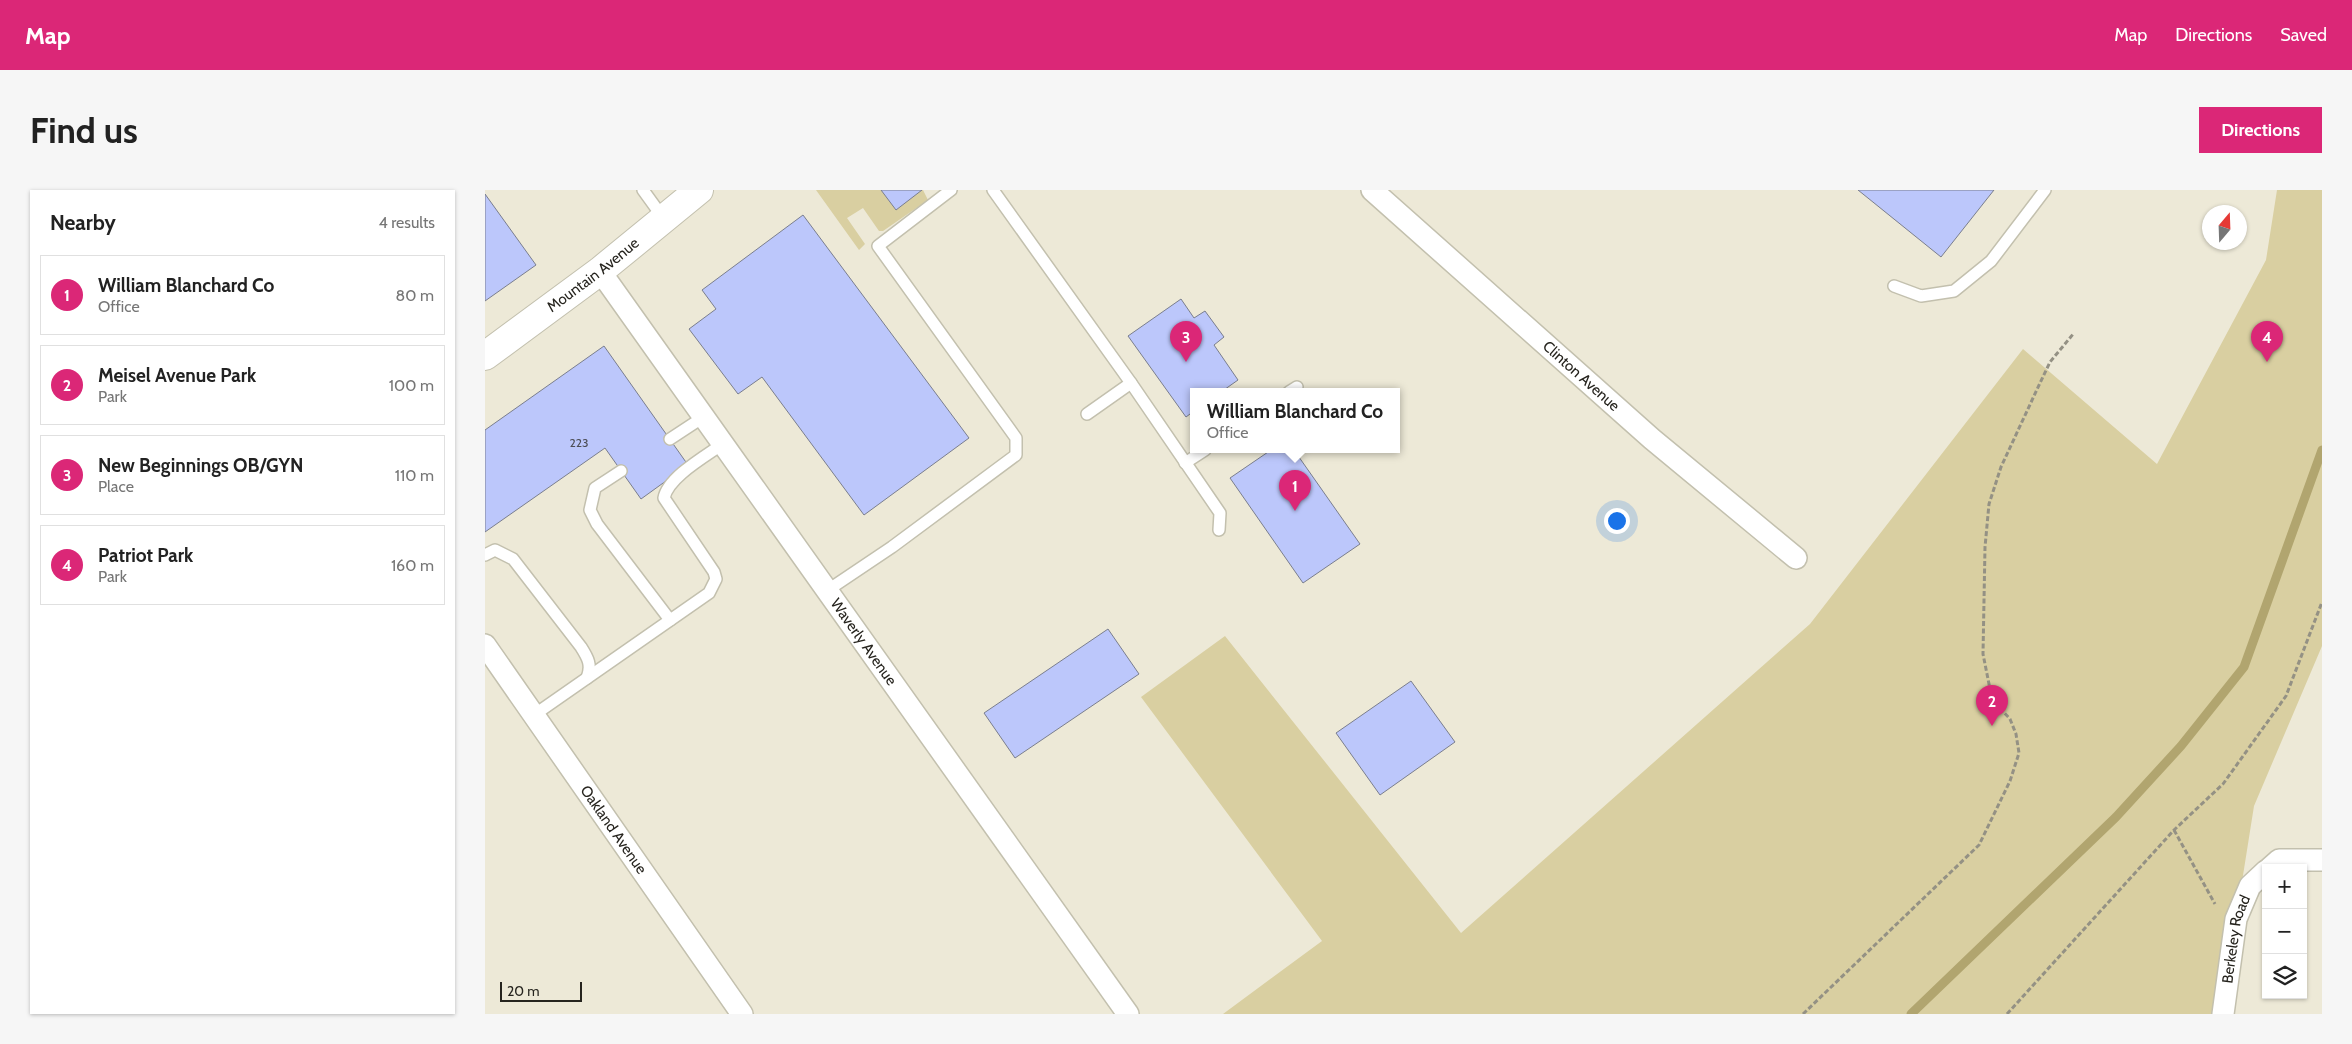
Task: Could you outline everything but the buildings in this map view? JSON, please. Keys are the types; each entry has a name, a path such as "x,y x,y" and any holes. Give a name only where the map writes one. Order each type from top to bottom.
{"street":[{"name":"Mountain Avenue","path":"485,356 599,271 699,190"},
{"name":"Clinton Avenue","path":"1372,190 1652,439 1796,558"},
{"name":"Waverly Avenue","path":"599,271 705,416 1128,1014"},
{"name":"Oakland Avenue","path":"485,645 742,1014"},
{"path":"2274,864 2279,860 2322,860"},
{"name":"Berkeley Road","path":"2223,1014 2236,919 2250,886 2262,876"}],"lane":[{"path":"643,190 664,219"},
{"path":"828,590 892,547 1017,455 1016,438 878,246 951,190"},
{"path":"993,190 1131,383 1220,513 1219,530"},
{"path":"1894,286 1921,296 1954,291 1991,261 2045,190"},
{"path":"1087,414 1131,383"},
{"path":"670,439 705,416"},
{"path":"534,715 709,593 716,579 714,572 664,498 665,489 673,481 724,444"},
{"path":"1185,463 1200,453"},
{"path":"621,471 595,488 591,498 590,510 597,524 670,620"},
{"path":"485,556 495,550 513,559 581,646 588,659 590,669 587,678"}],"path":[{"path":"1803,1014 1979,845 2010,782 2019,753 2016,734 2010,719 1999,707 1990,689 1983,654 1985,548 1989,504 2001,468 2043,376 2050,362 2074,333"},
{"path":"2007,1014 2174,830 2223,784 2286,696 2322,602"},
{"path":"2174,830 2234,940"}],"shaded area":[{"path":"816,190 923,190 928,200 883,231 879,231 863,208 847,218 865,244 859,250"},
{"path":"2277,190 2322,190 2322,646 2254,806 2221,1014 1223,1014 1322,941 1141,697 1225,636 1461,933 1810,624 2023,349 2157,464 2266,260"}],"waterway":[{"path":"1911,1014 2116,817 2181,746 2244,667 2322,450"}],"place":[{"name":"New Beginnings OB/GYN","path":"1186,362"},
{"name":"Patriot Park","path":"2267,362"},
{"name":"William Blanchard Co","path":"1295,511"},
{"name":"Meisel Avenue Park","path":"1992,726"}]}
